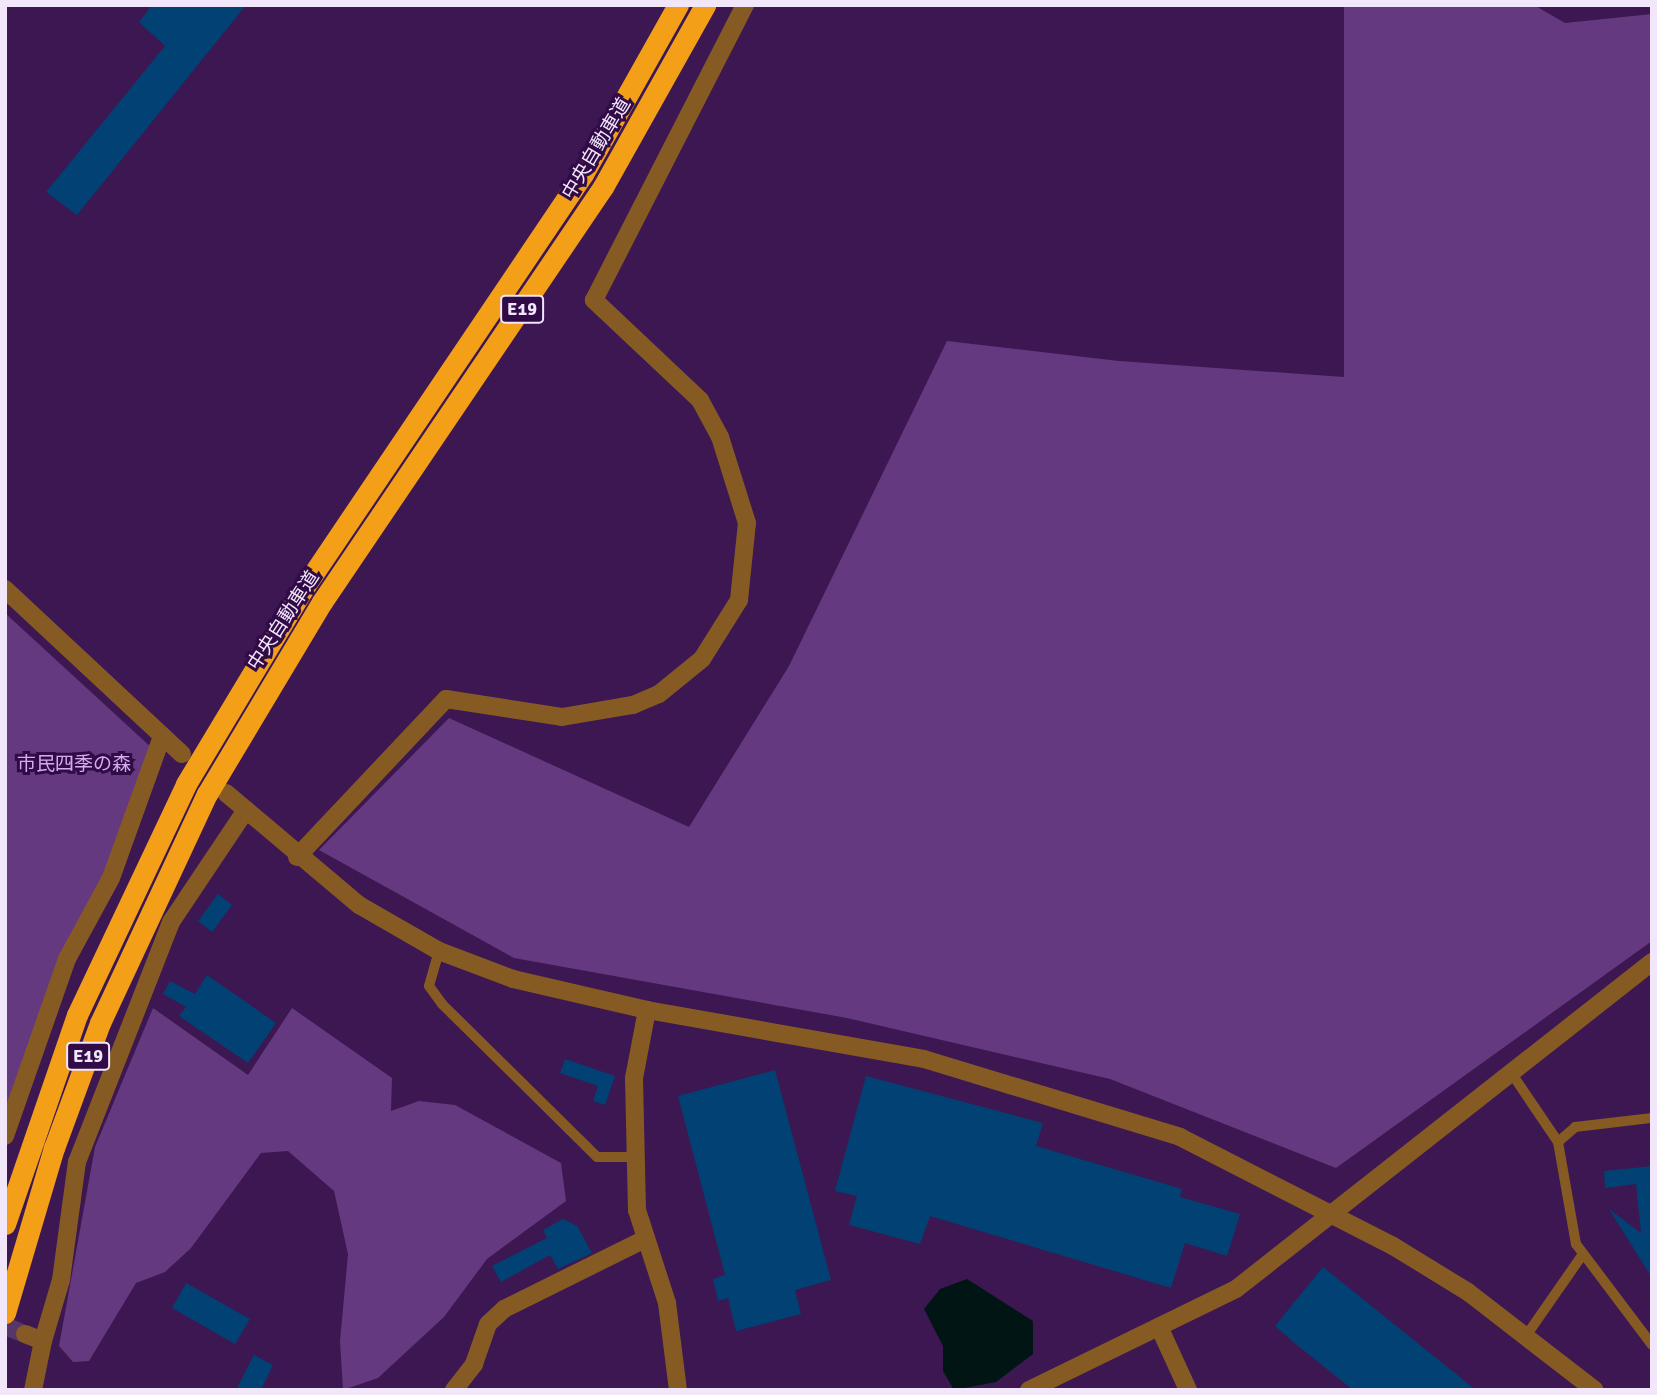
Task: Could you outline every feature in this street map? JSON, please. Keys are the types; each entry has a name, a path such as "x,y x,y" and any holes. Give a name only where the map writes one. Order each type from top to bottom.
{"highway":[{"name":"中央自動車道","path":"5,1224 77,1015 186,784 303,589 583,174 678,5"},
{"name":"中央自動車道","path":"5,1313 54,1147 100,1023 207,794 322,602 603,187 705,5"}],"street":[{"path":"297,857 446,699 562,717 633,705 659,694 702,659 739,600 747,523 720,437 700,400 594,300 745,5"},
{"path":"5,589 183,754"},
{"path":"5,1136 67,959 111,878 162,736"},
{"path":"226,793 297,857 359,905 439,951 513,979 647,1010 924,1059 1180,1137 1336,1214 1526,1336 1595,1390"},
{"path":"33,1390 43,1341 61,1280 81,1152 171,922 246,810"},
{"path":"1029,1390 1161,1331 1236,1289 1336,1214 1652,962"},
{"path":"647,1010 634,1078 637,1210 667,1303 678,1390"},
{"path":"454,1390 474,1364 488,1324 503,1309 645,1238"},
{"path":"1161,1331 1188,1390"},
{"path":"25,1334 43,1341"}],"lane":[{"path":"439,951 429,986 442,1004 597,1157 637,1157"},
{"path":"1512,1074 1558,1142 1576,1244 1652,1345"},
{"path":"1558,1142 1575,1127 1652,1118"},
{"path":"1526,1336 1583,1254"}],"green space":[{"path":"1344,5 1534,5 1565,23 1652,14 1652,941 1336,1168 1110,1079 847,1018 514,958 319,850 449,718 689,827 789,666 947,341 1119,361 1344,377"},
{"name":"市民四季の森","path":"5,613 153,749 5,1122"},
{"path":"153,1008 248,1075 292,1008 392,1078 391,1111 419,1101 455,1105 561,1163 566,1201 487,1259 444,1317 378,1378 343,1390 340,1341 348,1254 334,1191 288,1151 261,1153 191,1248 165,1272 136,1283 89,1361 73,1362 59,1346 95,1147"}],"shaded area":[{"path":"967,1279 1033,1321 1033,1354 996,1382 954,1390 943,1371 943,1346 924,1309 940,1289"}],"building":[{"path":"152,5 246,5 77,215 46,192 165,46 139,22"},
{"path":"218,894 232,905 212,932 198,921"},
{"path":"207,975 276,1023 248,1063 179,1016 186,1007 163,994 170,981 195,994"},
{"path":"565,1059 615,1076 605,1105 593,1101 598,1086 560,1073"},
{"path":"775,1070 831,1280 795,1290 801,1314 736,1331 728,1298 718,1301 713,1279 725,1275 678,1096"},
{"path":"866,1076 1043,1123 1036,1146 1182,1189 1180,1197 1240,1214 1227,1256 1185,1243 1171,1288 930,1216 920,1244 849,1225 857,1196 835,1191"},
{"path":"1652,1166 1652,1278 1609,1209 1641,1233 1636,1184 1605,1188 1604,1171"},
{"path":"563,1219 577,1226 592,1253 558,1269 550,1255 501,1282 492,1266 547,1238 543,1230"},
{"path":"1323,1267 1476,1390 1353,1390 1292,1341 1275,1326"},
{"path":"186,1283 250,1319 235,1344 172,1308"},
{"path":"254,1355 273,1365 261,1390 236,1390"}],"tunnel":[{"path":"5,1326 25,1334"}]}
